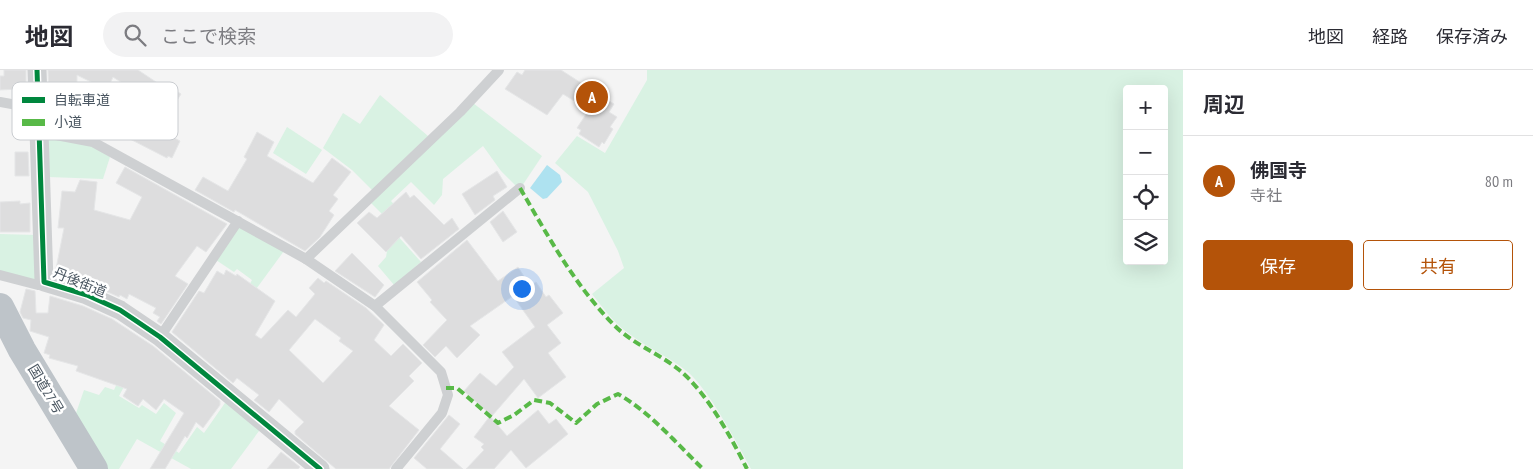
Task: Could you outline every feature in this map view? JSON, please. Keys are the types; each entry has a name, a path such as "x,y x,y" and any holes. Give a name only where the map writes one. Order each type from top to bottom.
{"highway":[{"name":"国道27号","path":"0,307 22,350 94,469"}],"street":[{"name":"丹後街道","path":"40,140 44,282 87,295 120,310 160,337 320,469"}],"lane":[{"path":"306,259 460,112 499,70"},
{"path":"82,140 93,142 306,259 375,306 441,372 448,395 442,414 396,469"},
{"path":"375,306 520,188"},
{"path":"160,337 238,221"},
{"path":"0,275 38,285 44,282"}],"green space":[{"path":"647,70 1183,70 1183,469 751,469 723,418 706,392 689,373 623,329 592,294 624,268 618,251 588,192 555,163 577,136 605,153 647,80"},
{"path":"380,95 428,136 372,190 352,170 323,148 343,113 360,124"},
{"path":"473,103 542,156 522,186 516,186 501,171 483,146 443,179 442,195 434,205 411,182 391,201 411,223 397,235 421,262 394,285 378,266 386,257 387,251 373,236 388,220 371,203"},
{"path":"287,127 322,150 306,174 273,153"},
{"path":"47,140 64,140 91,145 110,157 103,179 48,177"},
{"path":"239,225 284,251 254,292 248,287 252,280 237,269 234,272 216,260"},
{"path":"0,234 36,235 37,281 0,272"},
{"path":"119,379 126,383 119,396 139,408 142,405 156,414 164,403 176,413 160,441 179,453 197,427 204,433 227,400 262,427 231,469 191,469 137,439 119,469 108,469 75,416 84,390 99,395 105,387 114,390"}],"water":[{"path":"547,165 560,175 562,182 547,198 543,199 530,188"}],"building":[{"path":"4,70 26,70 26,82 12,82 12,89 0,90 0,76 4,76"},
{"path":"48,70 138,70 156,82 121,82 113,77 111,82 91,82 77,75 77,82 48,82"},
{"path":"525,70 561,70 614,104 609,112 617,117 610,127 613,129 604,144 602,142 599,147 579,134 581,130 577,128 589,110 563,94 547,115 505,89 517,72 522,75"},
{"path":"257,132 274,142 267,156 313,183 332,158 351,172 333,195 338,199 329,211 334,215 320,237 305,251 235,210 234,212 195,190 203,177 228,191 247,159 244,157"},
{"path":"132,140 180,141 172,158 168,156 167,158"},
{"path":"15,152 28,152 29,176 15,176"},
{"path":"125,167 227,224 206,252 197,246 175,276 188,284 161,324 157,321 160,317 153,313 156,308 129,294 127,299 120,295 119,297 90,284 55,274 64,228 58,228 62,191 75,192 80,180 97,182 94,210 130,220 142,197 116,183"},
{"path":"497,171 507,187 493,196 495,200 475,215 462,194"},
{"path":"406,192 410,198 414,195 444,225 452,218 459,229 421,259 401,236 386,252 357,223 369,212 377,218"},
{"path":"20,201 20,204 30,203 30,232 0,232 0,202"},
{"path":"503,211 517,232 503,242 490,222"},
{"path":"467,240 498,281 518,267 530,286 536,282 546,297 549,295 563,313 547,325 561,343 548,353 566,377 538,398 524,379 492,416 464,391 480,373 496,386 514,367 502,352 535,327 513,296 470,326 480,335 457,358 446,346 435,357 423,345 447,320 430,302 432,300 417,282"},
{"path":"352,253 384,285 375,297 335,271"},
{"path":"226,270 236,276 237,274 275,301 255,335 261,339 288,310 296,317 315,294 309,288 318,278 324,283 326,281 366,308 384,325 374,340 391,356 403,344 422,363 409,376 414,381 389,406 419,430 389,469 336,469 295,434 295,431 304,422 279,399 269,412 254,400 259,395 237,378 233,383 172,332 199,291 204,293 217,271 224,275","holes":["315,319 341,338 339,341 353,351 323,383 289,350"]},
{"path":"26,289 35,291 36,313 48,313 50,296 83,306 112,319 153,346 220,401 220,405 203,428 196,422 165,469 150,469 184,413 164,399 156,410 143,399 138,406 123,396 127,389 76,371 78,366 49,358 50,355 44,353 49,337 30,331 31,320 23,318 20,312"},
{"path":"538,410 549,424 556,419 568,434 526,468 511,450 494,469 466,469 484,450 481,447 484,444 474,437 490,416 507,436"},
{"path":"449,415 460,424 440,449 463,469 427,469 414,458"},
{"path":"281,452 300,467 298,469 267,469"}],"marked path":[{"path":"520,188 563,260 587,294 622,332 670,363 688,378 717,415 747,469"},
{"path":"446,388 457,388 498,423 514,415 534,400 550,403 576,423 597,404 618,394 652,419 703,469"}],"cycle path":[{"path":"37,70 37,82"},
{"path":"39,140 44,282 87,295 120,310 160,337 320,469"}],"place":[{"name":"佛国寺","path":"592,97"}]}
